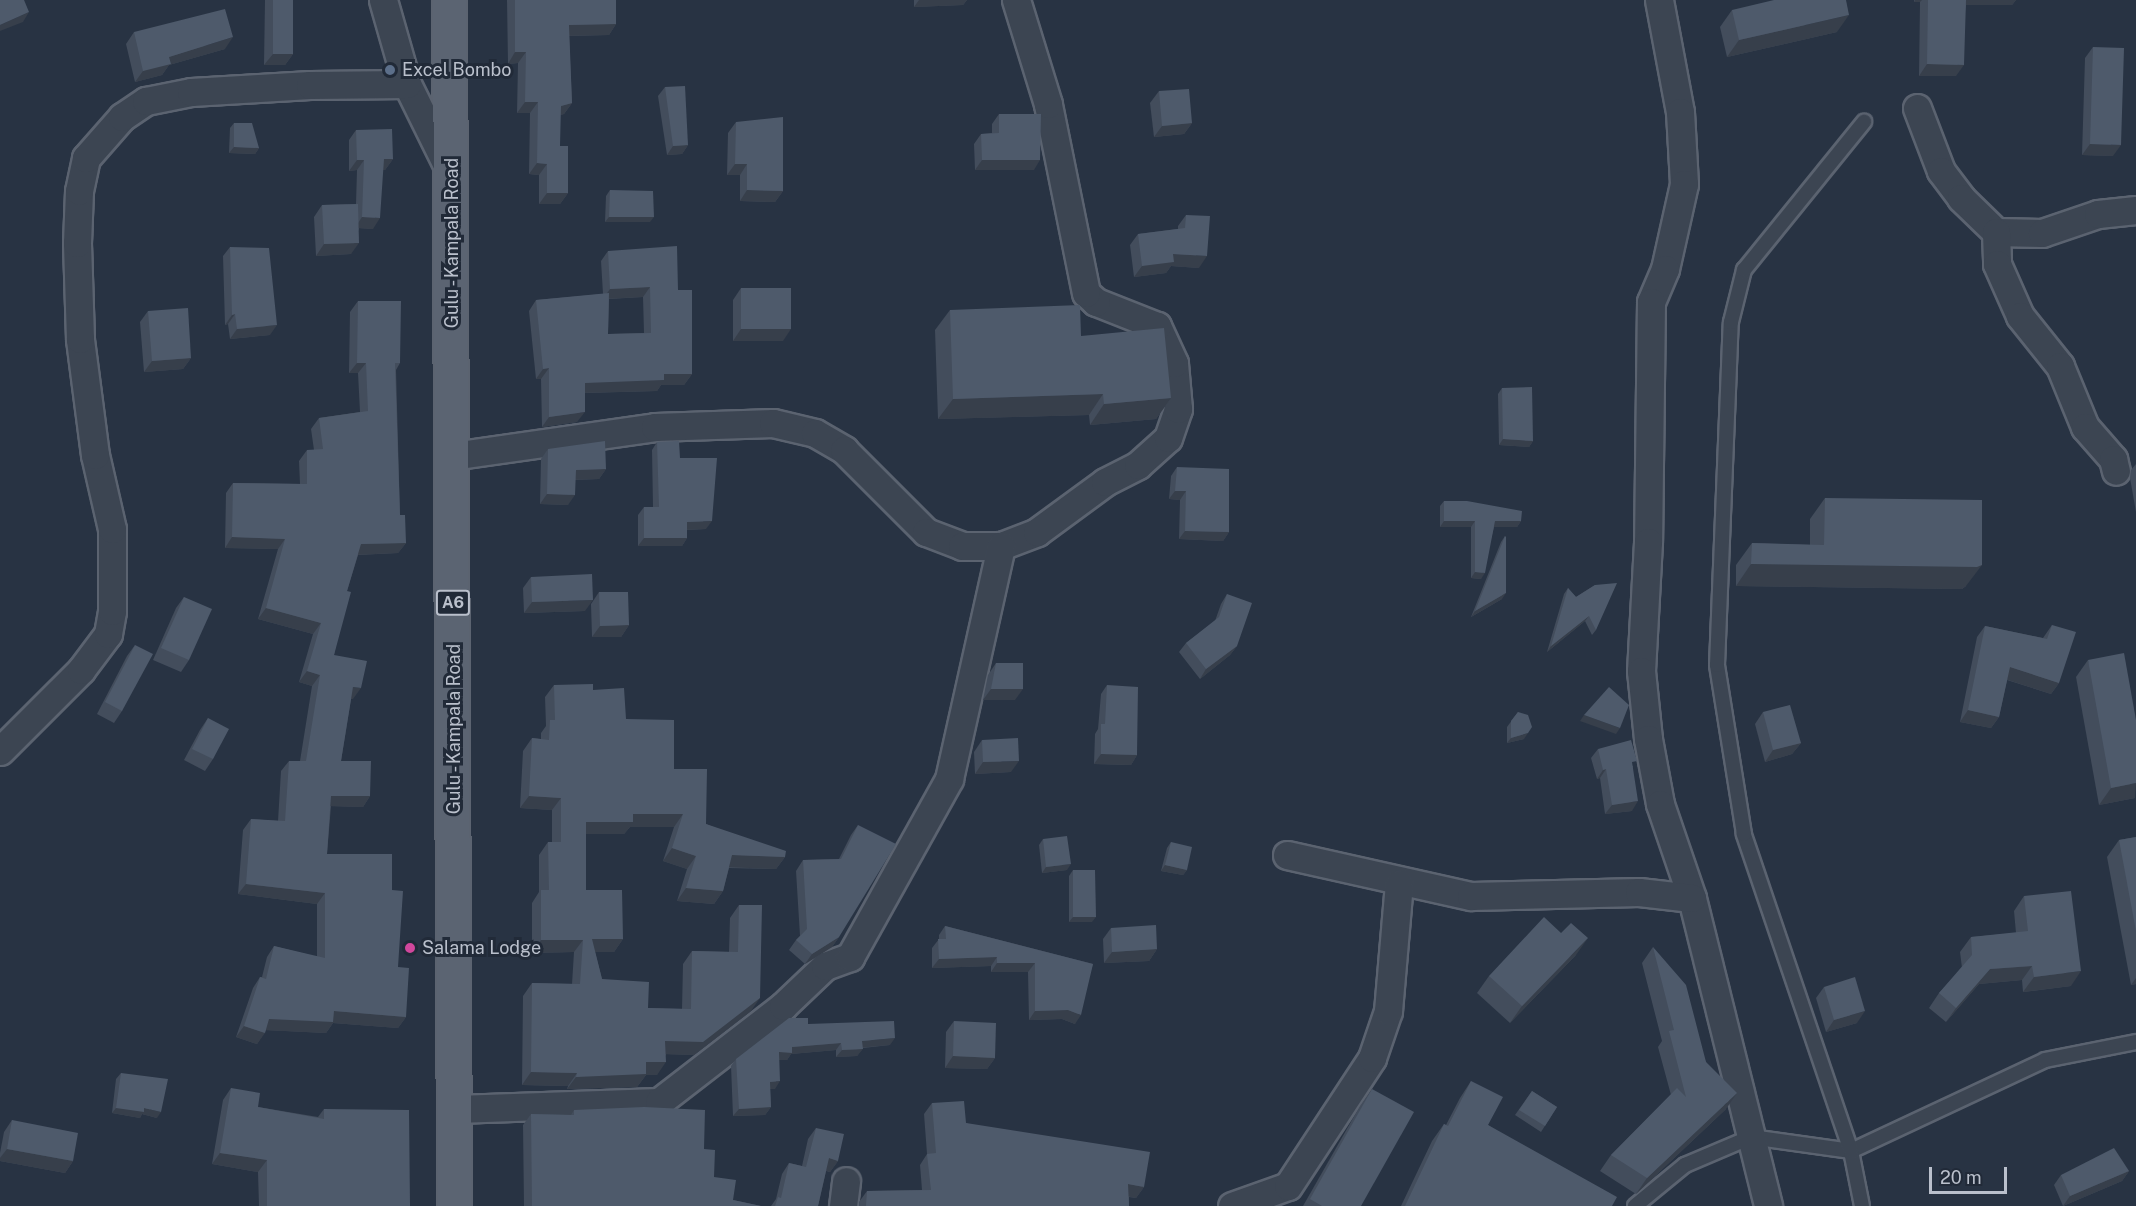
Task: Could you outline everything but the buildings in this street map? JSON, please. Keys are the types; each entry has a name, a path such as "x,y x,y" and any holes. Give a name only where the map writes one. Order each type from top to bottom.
{"main road":[{"name":"Gulu - Kampala Road","path":"449,0 452,174 454,1206"}],"street":[{"path":"383,0 407,84 452,174"},
{"path":"452,456 655,427 773,423 815,433 844,450 926,532 962,546 1001,546 1037,532 1105,482 1138,465 1168,438 1178,409 1174,363 1157,326 1096,302 1086,293 1048,104 1016,0"},
{"path":"1659,0 1680,112 1684,184 1665,269 1651,302 1648,542 1641,671 1648,739 1660,804 1692,898 1767,1206"},
{"path":"0,751 81,670 108,634 112,611 112,529 95,455 80,339 77,243 79,191 86,158 122,117 146,101 191,92 310,85 407,84"},
{"path":"1917,108 1941,171 1961,198 1996,232 2042,233 2098,214 2136,210"},
{"path":"1996,232 1997,264 2020,316 2060,366 2085,427 2113,459 2116,471"},
{"path":"455,1109 659,1102 783,1006 825,966 850,957 949,779 1001,546"},
{"path":"1287,855 1399,883 1471,896 1628,892 1692,898"},
{"path":"1232,1206 1288,1186 1372,1058 1388,1011 1399,883"}],"lane":[{"path":"1862,1206 1851,1151 1744,834 1717,665 1731,322 1744,270 1864,122"},
{"path":"1635,1206 1685,1165 1751,1137 1851,1151 2045,1060 2136,1042"}],"place":[{"name":"Excel Bombo","path":"390,70"},
{"name":"Salama Lodge","path":"410,948"}]}
